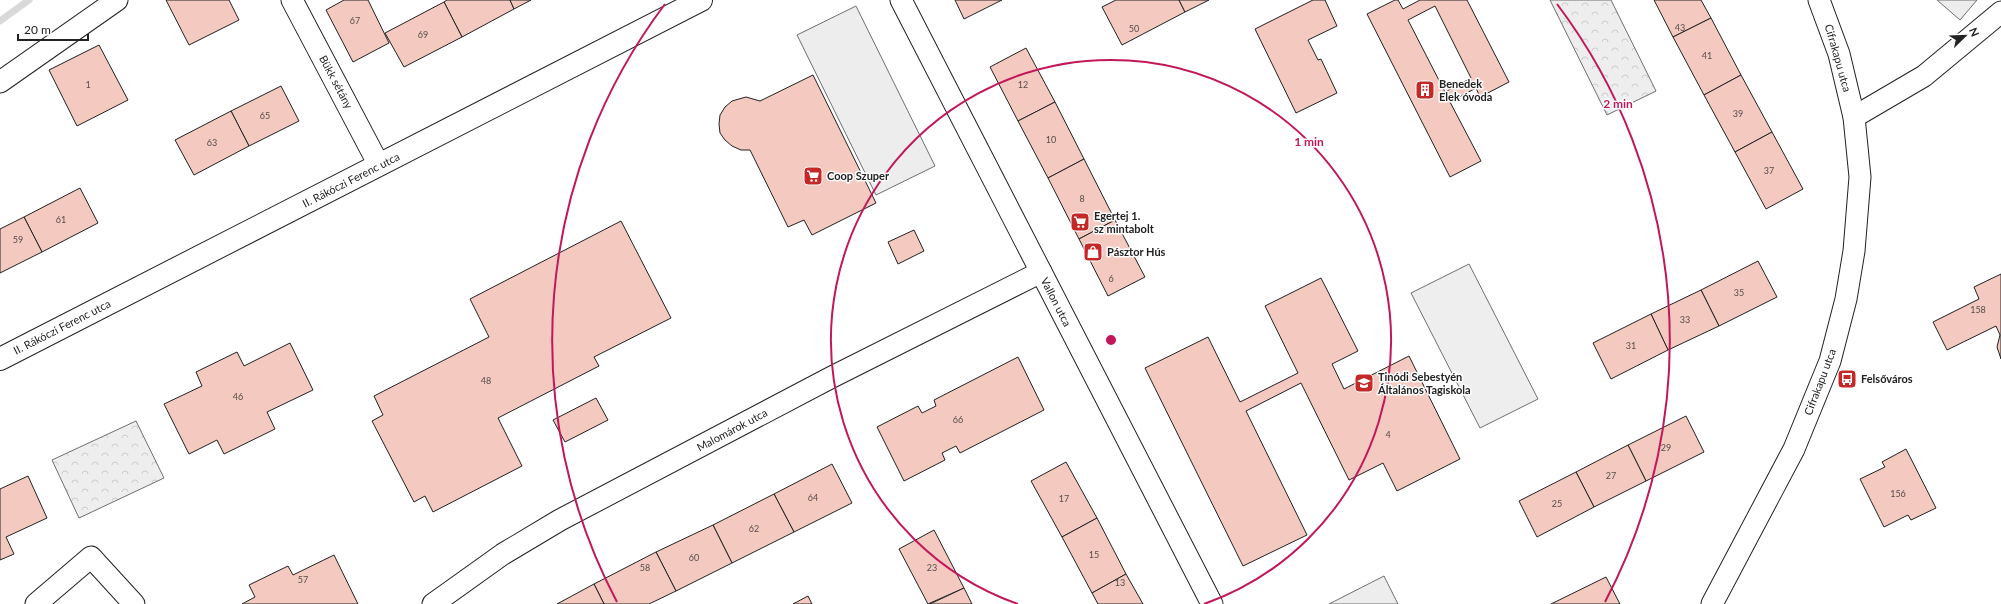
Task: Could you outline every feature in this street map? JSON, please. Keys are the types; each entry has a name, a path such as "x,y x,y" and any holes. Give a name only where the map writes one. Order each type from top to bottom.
{"main road":[{"name":"II. Rákóczi Ferenc utca","path":"0,359 701,0"}],"street":[{"path":"0,82 116,0"},
{"name":"Bükk sétány","path":"292,0 379,165"},
{"name":"Vallon utca","path":"901,0 1212,604"},
{"name":"Cifrakapu utca","path":"1712,604 1794,449 1830,361 1846,299 1854,251 1860,176 1854,117 1839,54 1819,0"},
{"path":"1854,117 1924,76 2001,12"},
{"name":"Malomárok utca","path":"433,604 503,554 560,520 832,377 1041,272"},
{"path":"36,604 91,557 134,604"}],"green space":[{"path":"1550,0 1611,0 1656,91 1607,115"},
{"path":"1469,264 1538,399 1480,428 1411,293"},
{"path":"136,421 164,478 79,518 52,460"}],"shaded area":[{"path":"1937,0 1977,0 1960,20"},
{"path":"856,6 935,166 876,195 797,35"},
{"path":"1384,576 1398,604 1329,604"}],"building":[{"path":"166,0 229,0 239,20 189,45"},
{"path":"344,0 368,0 389,43 353,62 326,10"},
{"path":"447,0 510,0 514,9 462,37 444,2"},
{"path":"510,0 531,0 514,9"},
{"path":"955,0 1002,0 964,19"},
{"path":"1116,0 1179,0 1185,12 1122,45 1102,7"},
{"path":"1179,0 1209,0 1185,12"},
{"path":"1313,0 1325,0 1337,26 1308,40 1318,60 1321,59 1337,93 1296,113 1255,29"},
{"name":"Benedek Elek óvoda","path":"1395,0 1398,0 1403,9 1420,0 1467,0 1509,82 1480,97 1476,88 1450,102 1481,161 1450,177 1367,14","holes":["1435,6 1471,78 1445,92 1408,20"]},
{"path":"1654,0 1701,0 1711,18 1673,37"},
{"path":"444,2 462,37 404,67 385,33"},
{"path":"1711,18 1741,75 1704,95 1673,37"},
{"path":"99,45 128,100 77,126 49,70"},
{"path":"1026,48 1055,102 1018,121 990,67"},
{"name":"Coop Szuper","path":"813,75 876,203 812,235 804,220 788,227 750,150 741,150 732,146 720,133 719,124 720,115 725,107 732,101 746,97 760,101"},
{"path":"1741,75 1772,132 1735,152 1704,95"},
{"path":"281,86 299,121 249,146 231,111"},
{"path":"1055,102 1084,159 1048,178 1018,121"},
{"path":"231,111 249,146 194,175 175,140"},
{"path":"1772,132 1803,189 1766,209 1735,152"},
{"path":"1084,159 1115,220 1079,239 1048,178"},
{"path":"80,188 98,223 42,252 24,217"},
{"path":"24,217 42,252 0,273 0,229"},
{"path":"1115,220 1145,277 1108,296 1079,239"},
{"path":"621,221 671,318 594,357 599,366 498,418 522,466 433,512 425,496 414,502 372,421 383,415 374,396 489,337 470,299"},
{"path":"914,230 924,251 898,264 888,242"},
{"path":"1758,261 1777,297 1719,326 1701,290"},
{"path":"2001,274 2001,359 1997,347 2000,335 1996,326 1947,350 1933,322 1979,299 1974,287"},
{"path":"1321,278 1358,351 1332,364 1344,389 1409,356 1460,459 1397,491 1383,463 1349,480 1301,383 1246,411 1307,535 1243,566 1145,368 1208,337 1240,402 1298,373 1265,306"},
{"path":"1701,290 1719,326 1668,350 1651,314"},
{"path":"1651,314 1668,350 1611,379 1593,343"},
{"path":"290,343 313,390 267,412 275,429 224,454 217,440 189,454 164,404 202,386 196,372 237,352 244,366"},
{"path":"1018,357 1044,410 960,453 956,446 942,453 945,460 904,481 877,427 918,406 922,413 936,406 934,400"},
{"path":"596,398 608,420 565,442 553,420"},
{"path":"1686,416 1704,452 1646,481 1628,445"},
{"path":"1628,445 1646,481 1594,507 1576,472"},
{"path":"1906,449 1936,508 1911,520 1908,515 1884,527 1860,479 1885,467 1882,462"},
{"path":"1066,462 1097,518 1062,537 1031,481"},
{"path":"832,464 852,503 794,532 774,494"},
{"path":"1576,472 1594,507 1537,537 1519,501"},
{"path":"28,476 47,518 6,537 14,554 0,560 0,489"},
{"path":"774,494 794,532 732,563 713,525"},
{"path":"1097,518 1126,574 1092,593 1062,537"},
{"path":"713,525 732,563 676,591 656,552"},
{"path":"934,530 964,588 928,604 899,549"},
{"path":"656,552 676,591 649,604 604,604 594,584"},
{"path":"334,555 358,604 242,604 255,597 249,585 288,566 293,575"},
{"path":"1126,574 1143,604 1098,604 1092,593"},
{"path":"1606,577 1620,604 1551,604"},
{"path":"594,584 604,604 557,604"},
{"path":"964,588 972,604 930,604"},
{"path":"808,596 812,604 793,604"}],"waterway":[{"path":"0,21 29,0"}],"place":[{"name":"Benedek Elek óvoda","path":"1425,90"},
{"name":"Coop Szuper","path":"813,176"},
{"name":"Egertej 1. sz mintabolt","path":"1080,222"},
{"name":"Pásztor Hús","path":"1093,252"},
{"name":"Felsőváros","path":"1847,379"},
{"name":"Tinódi Sebestyén Általános Tagiskola","path":"1364,383"}]}
